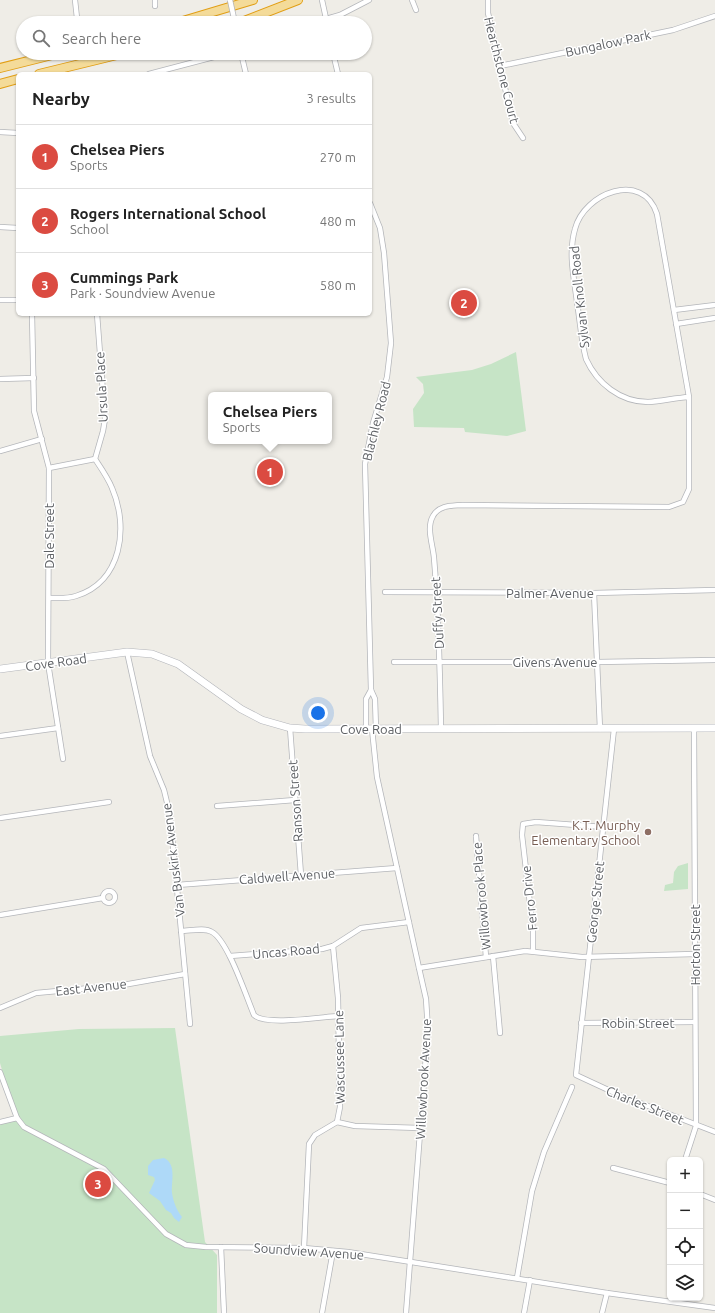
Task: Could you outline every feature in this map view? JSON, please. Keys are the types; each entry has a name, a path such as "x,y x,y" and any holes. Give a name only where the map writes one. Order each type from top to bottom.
{"highway":[{"path":"199,16 253,0"},
{"path":"257,16 298,0"},
{"path":"0,68 32,60"},
{"path":"47,72 96,60"},
{"path":"0,84 16,80"}],"main road":[{"name":"Cove Road","path":"0,669 127,652 152,654 169,659 241,709 262,720 290,728 715,728"}],"street":[{"path":"75,0 77,16"},
{"path":"155,0 155,6"},
{"path":"230,0 233,16"},
{"path":"322,0 326,16"},
{"path":"338,16 369,0"},
{"path":"412,0 416,10"},
{"name":"Hearthstone Court","path":"488,0 488,13 513,123 523,138"},
{"name":"Bungalow Park","path":"500,66 673,30 715,16"},
{"path":"164,72 205,60"},
{"path":"243,60 246,72"},
{"path":"335,60 338,72"},
{"path":"0,132 16,133"},
{"name":"Sylvan Knoll Road","path":"447,506 658,507 677,505 683,502 686,497 689,484 689,397 659,224 654,204 637,192 622,190 607,193 590,204 577,222 572,253 583,348 590,367 597,378 607,387 623,397 647,402 689,397"},
{"name":"Blachley Road","path":"371,729 374,699 371,690 365,464 373,422 387,377 391,343 384,253 380,228 372,207"},
{"path":"0,227 16,228"},
{"path":"0,300 16,300"},
{"path":"674,310 715,305"},
{"name":"Dale Street","path":"32,316 34,411 49,468 48,663 63,759"},
{"name":"Ursula Place","path":"95,459 103,431 104,419 97,316"},
{"path":"676,324 715,318"},
{"path":"0,379 34,378"},
{"path":"0,451 42,440"},
{"path":"49,468 95,459 110,482 119,509 120,535 116,558 107,576 89,591 76,596 49,598"},
{"name":"Duffy Street","path":"441,728 440,661 431,521 438,510 447,506"},
{"name":"Palmer Avenue","path":"385,592 594,593 715,590"},
{"path":"594,593 600,729"},
{"name":"Van Buskirk Avenue","path":"127,652 150,756 167,801 177,885 190,1024"},
{"name":"Givens Avenue","path":"394,662 597,662 715,660"},
{"name":"Blachley Road","path":"371,690 366,699 371,729"},
{"path":"0,736 58,728"},
{"name":"Ranson Street","path":"290,728 301,875"},
{"name":"Horton Street","path":"686,1157 696,1126 694,1022 694,728"},
{"name":"Willowbrook Avenue","path":"371,729 376,773 426,999 428,1030 406,1313"},
{"name":"George Street","path":"576,1075 614,729"},
{"path":"217,806 295,800"},
{"path":"0,818 109,802"},
{"name":"Ferro Drive","path":"533,951 533,930 522,835 524,823 536,822 603,827"},
{"name":"Willowbrook Place","path":"476,836 486,957"},
{"name":"Caldwell Avenue","path":"177,885 397,868"},
{"path":"0,915 103,898"},
{"name":"Uncas Road","path":"230,956 322,949 333,946 361,928 409,922"},
{"path":"181,932 202,930 211,931 216,935 230,956 257,1018 275,1021 338,1016"},
{"name":"Wascussee Lane","path":"304,1248 309,1144 315,1135 337,1122 340,1107 338,1016 333,946"},
{"path":"419,968 533,951 589,956 695,954"},
{"path":"493,956 500,1033"},
{"name":"East Avenue","path":"0,1008 36,994 123,984 185,974"},
{"name":"Robin Street","path":"581,1023 694,1022"},
{"name":"Soundview Avenue","path":"0,1072 17,1118 24,1127 34,1134 104,1170 166,1234 191,1246 221,1248 304,1248 333,1251 410,1261 607,1293 715,1308"},
{"name":"Charles Street","path":"576,1075 617,1094 696,1126 715,1132"},
{"path":"517,1278 532,1190 544,1152 572,1087"},
{"path":"0,1122 17,1118"},
{"path":"337,1122 355,1126 420,1128"},
{"path":"613,1168 667,1182"},
{"path":"703,1195 715,1200"},
{"path":"221,1248 224,1313"},
{"path":"322,1313 333,1251"},
{"path":"524,1313 530,1280"},
{"path":"602,1313 607,1293"}],"green space":[{"path":"516,352 526,431 507,436 465,432 464,428 414,427 413,409 424,393 423,384 416,377 472,370 491,364"},
{"path":"688,863 688,889 664,891 665,885 673,883 674,872 678,866"},
{"path":"175,1028 205,1242 217,1255 217,1313 0,1313 0,1124 16,1119 0,1063 0,1036 79,1029"}],"water":[{"path":"164,1158 171,1164 174,1203 182,1217 179,1222 166,1210 160,1201 149,1193 155,1180 154,1177 148,1175 148,1166 153,1160"}],"place":[{"name":"Rogers International School","path":"464,303"},
{"name":"Chelsea Piers","path":"270,472"},
{"name":"K.T. Murphy Elementary School","path":"648,832"},
{"name":"Cummings Park","path":"98,1184"}]}
